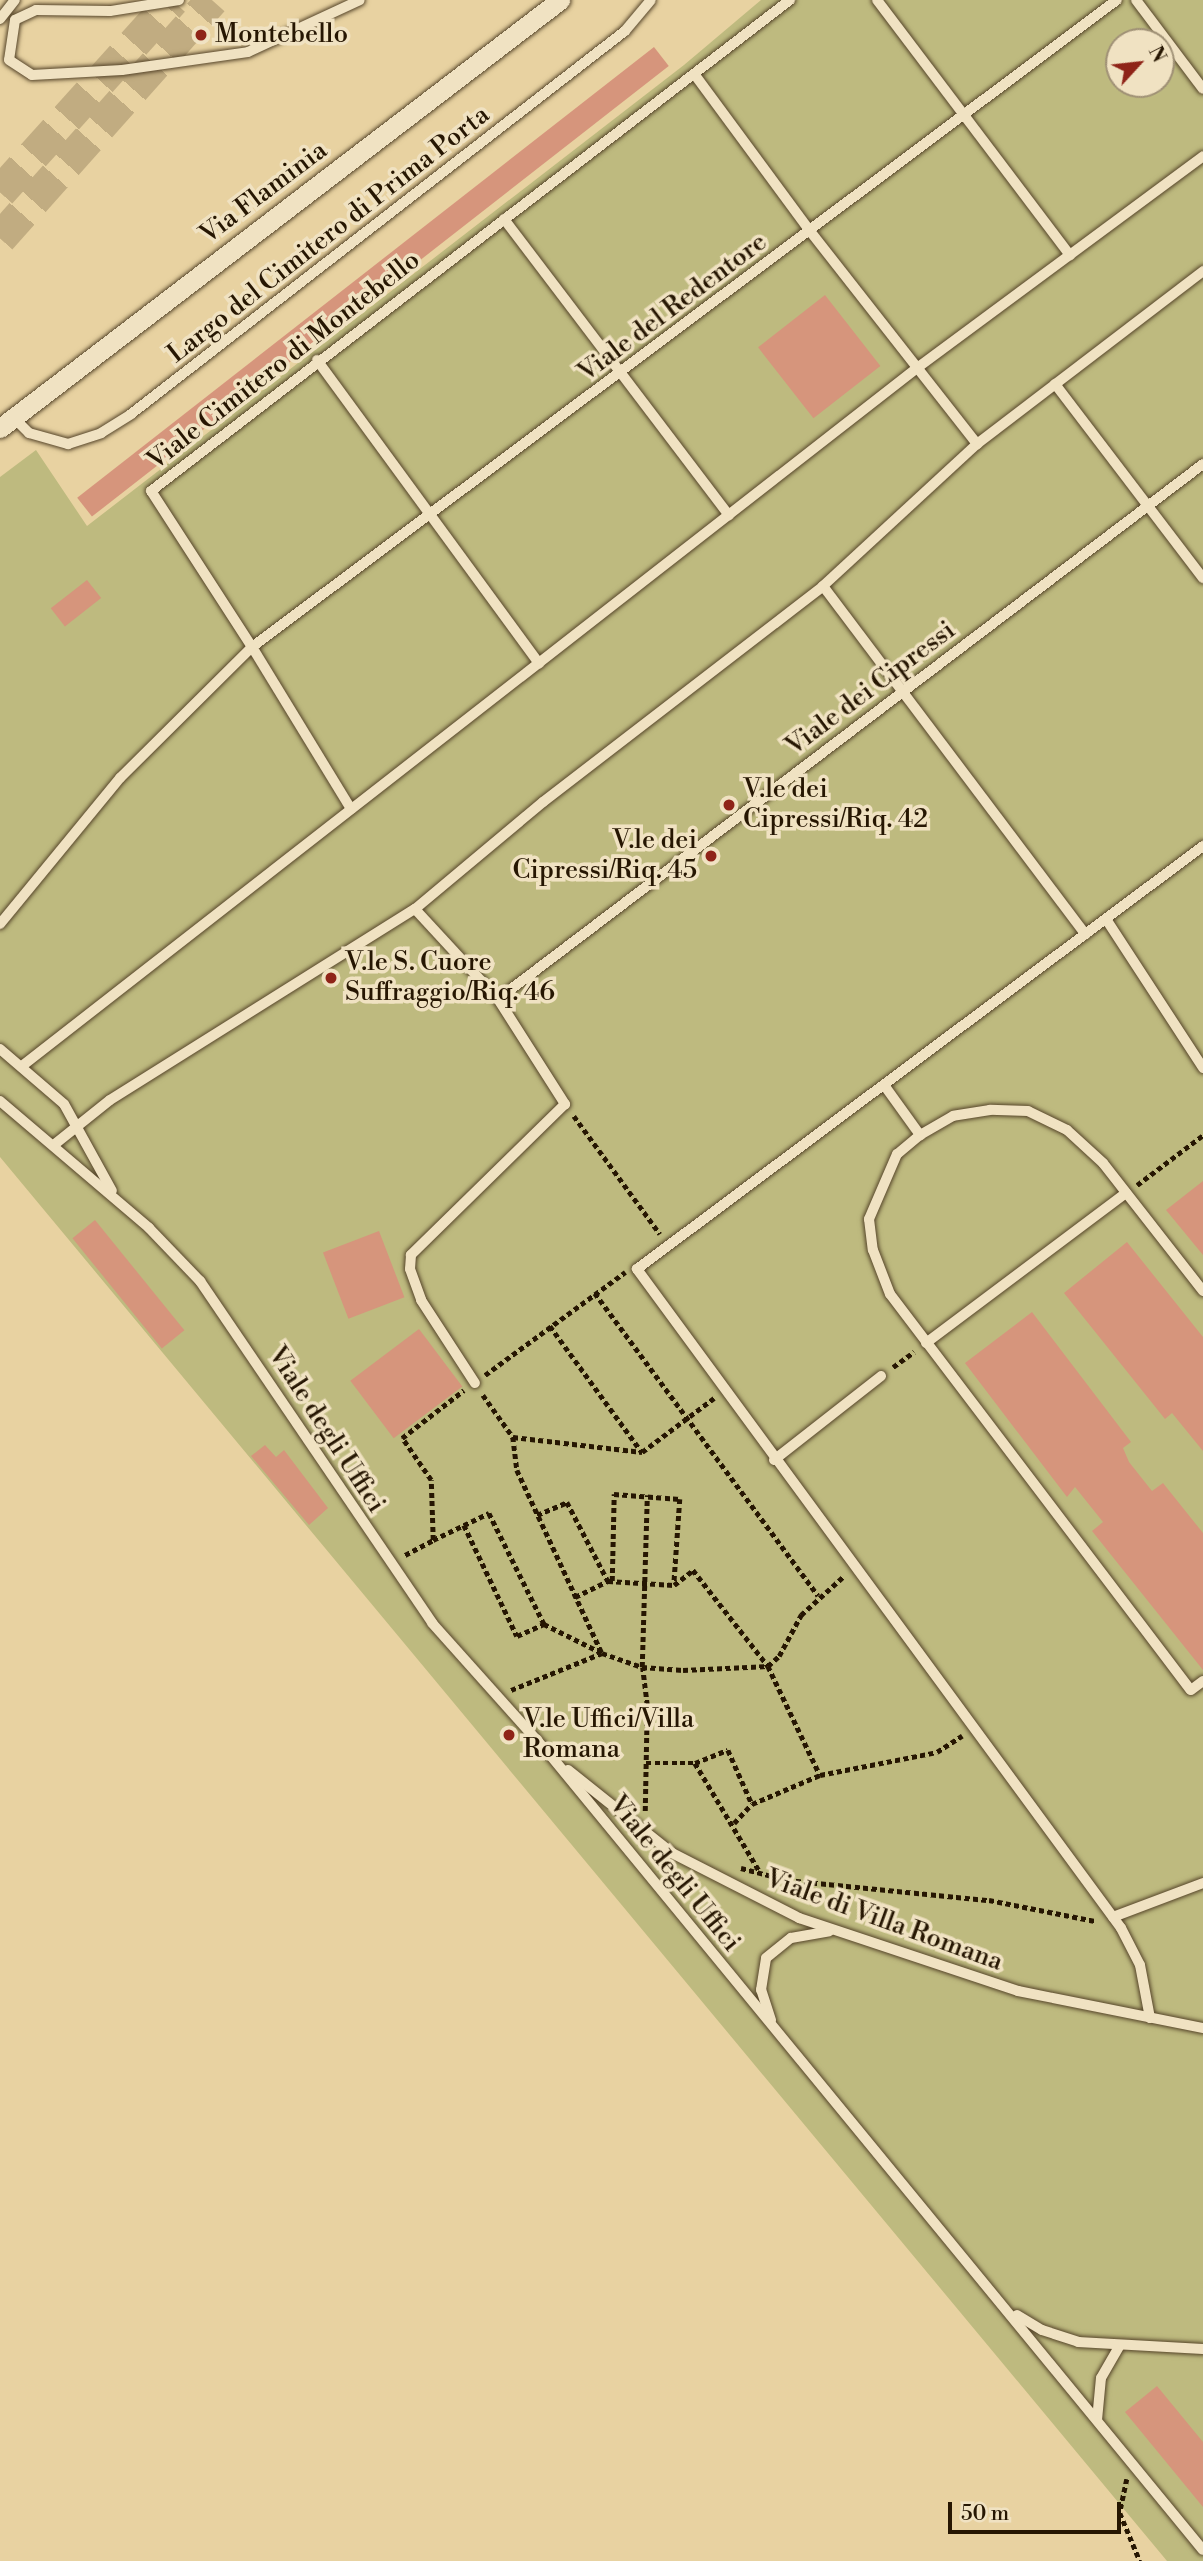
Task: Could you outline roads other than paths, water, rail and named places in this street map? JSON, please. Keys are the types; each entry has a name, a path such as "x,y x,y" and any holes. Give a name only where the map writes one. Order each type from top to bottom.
{"street":[{"name":"Via Flaminia","path":"7,422 561,0"}],"lane":[{"path":"0,19 15,0"},
{"path":"178,0 110,11 36,10 15,20 9,60 32,75 122,70 248,52 360,0"},
{"name":"Largo del Cimitero di Prima Porta","path":"7,422 36,437 68,444 92,437 131,414 625,32 651,0"},
{"name":"Viale Cimitero di Montebello","path":"252,647 150,491 317,360 695,75 790,0"},
{"path":"877,0 962,118 1070,255"},
{"name":"Viale del Redentore","path":"252,647 1117,0"},
{"path":"1136,0 1203,89"},
{"path":"695,75 810,231 977,444"},
{"path":"22,1066 917,368 1203,156"},
{"path":"504,219 729,515"},
{"path":"55,1144 80,1127 110,1100 415,909 543,802 823,586 977,444 1203,271"},
{"path":"317,360 539,663"},
{"path":"1055,384 1203,578"},
{"name":"Viale dei Cipressi","path":"498,999 1203,464"},
{"path":"823,586 901,694 1085,934"},
{"path":"0,925 120,778 252,647 351,809"},
{"path":"1150,2018 1140,1965 1113,1917 854,1569 637,1269 1203,846"},
{"path":"415,909 498,999 565,1104 411,1255 410,1269 421,1300 474,1383"},
{"path":"1106,919 1203,1068"},
{"name":"Viale degli Uffici","path":"0,1049 47,1085 80,1127 115,1198"},
{"path":"884,1085 920,1135"},
{"name":"Viale degli Uffici","path":"0,1101 55,1144 184,1263 221,1308 388,1563 432,1623 551,1756 786,2044 1006,2306 1203,2550"},
{"path":"1203,1291 1103,1163 1067,1130 1028,1111 990,1110 953,1116 920,1135 897,1154 869,1219 873,1250 890,1294 1191,1690 1203,1681"},
{"path":"926,1343 1126,1193"},
{"path":"774,1460 881,1376"},
{"name":"Viale di Villa Romana","path":"551,1756 645,1833 730,1886 832,1930 1018,1990 1203,2028"},
{"path":"1113,1917 1203,1883"},
{"path":"786,2044 763,1999 761,1981 766,1958 791,1938 832,1930"},
{"path":"1006,2306 1059,2337 1119,2347 1203,2349"},
{"path":"1097,2420 1101,2378 1119,2347"}],"tunnel":[{"path":"0,192 173,0"},
{"path":"0,238 212,0"}],"place":[{"name":"Montebello","path":"201,35"},
{"name":"V.le dei Cipressi/Riq. 42","path":"729,805"},
{"name":"V.le dei Cipressi/Riq. 45","path":"711,856"},
{"name":"V.le S. Cuore Suffraggio/Riq. 46","path":"331,978"},
{"name":"V.le Uffici/Villa Romana","path":"509,1735"}]}
